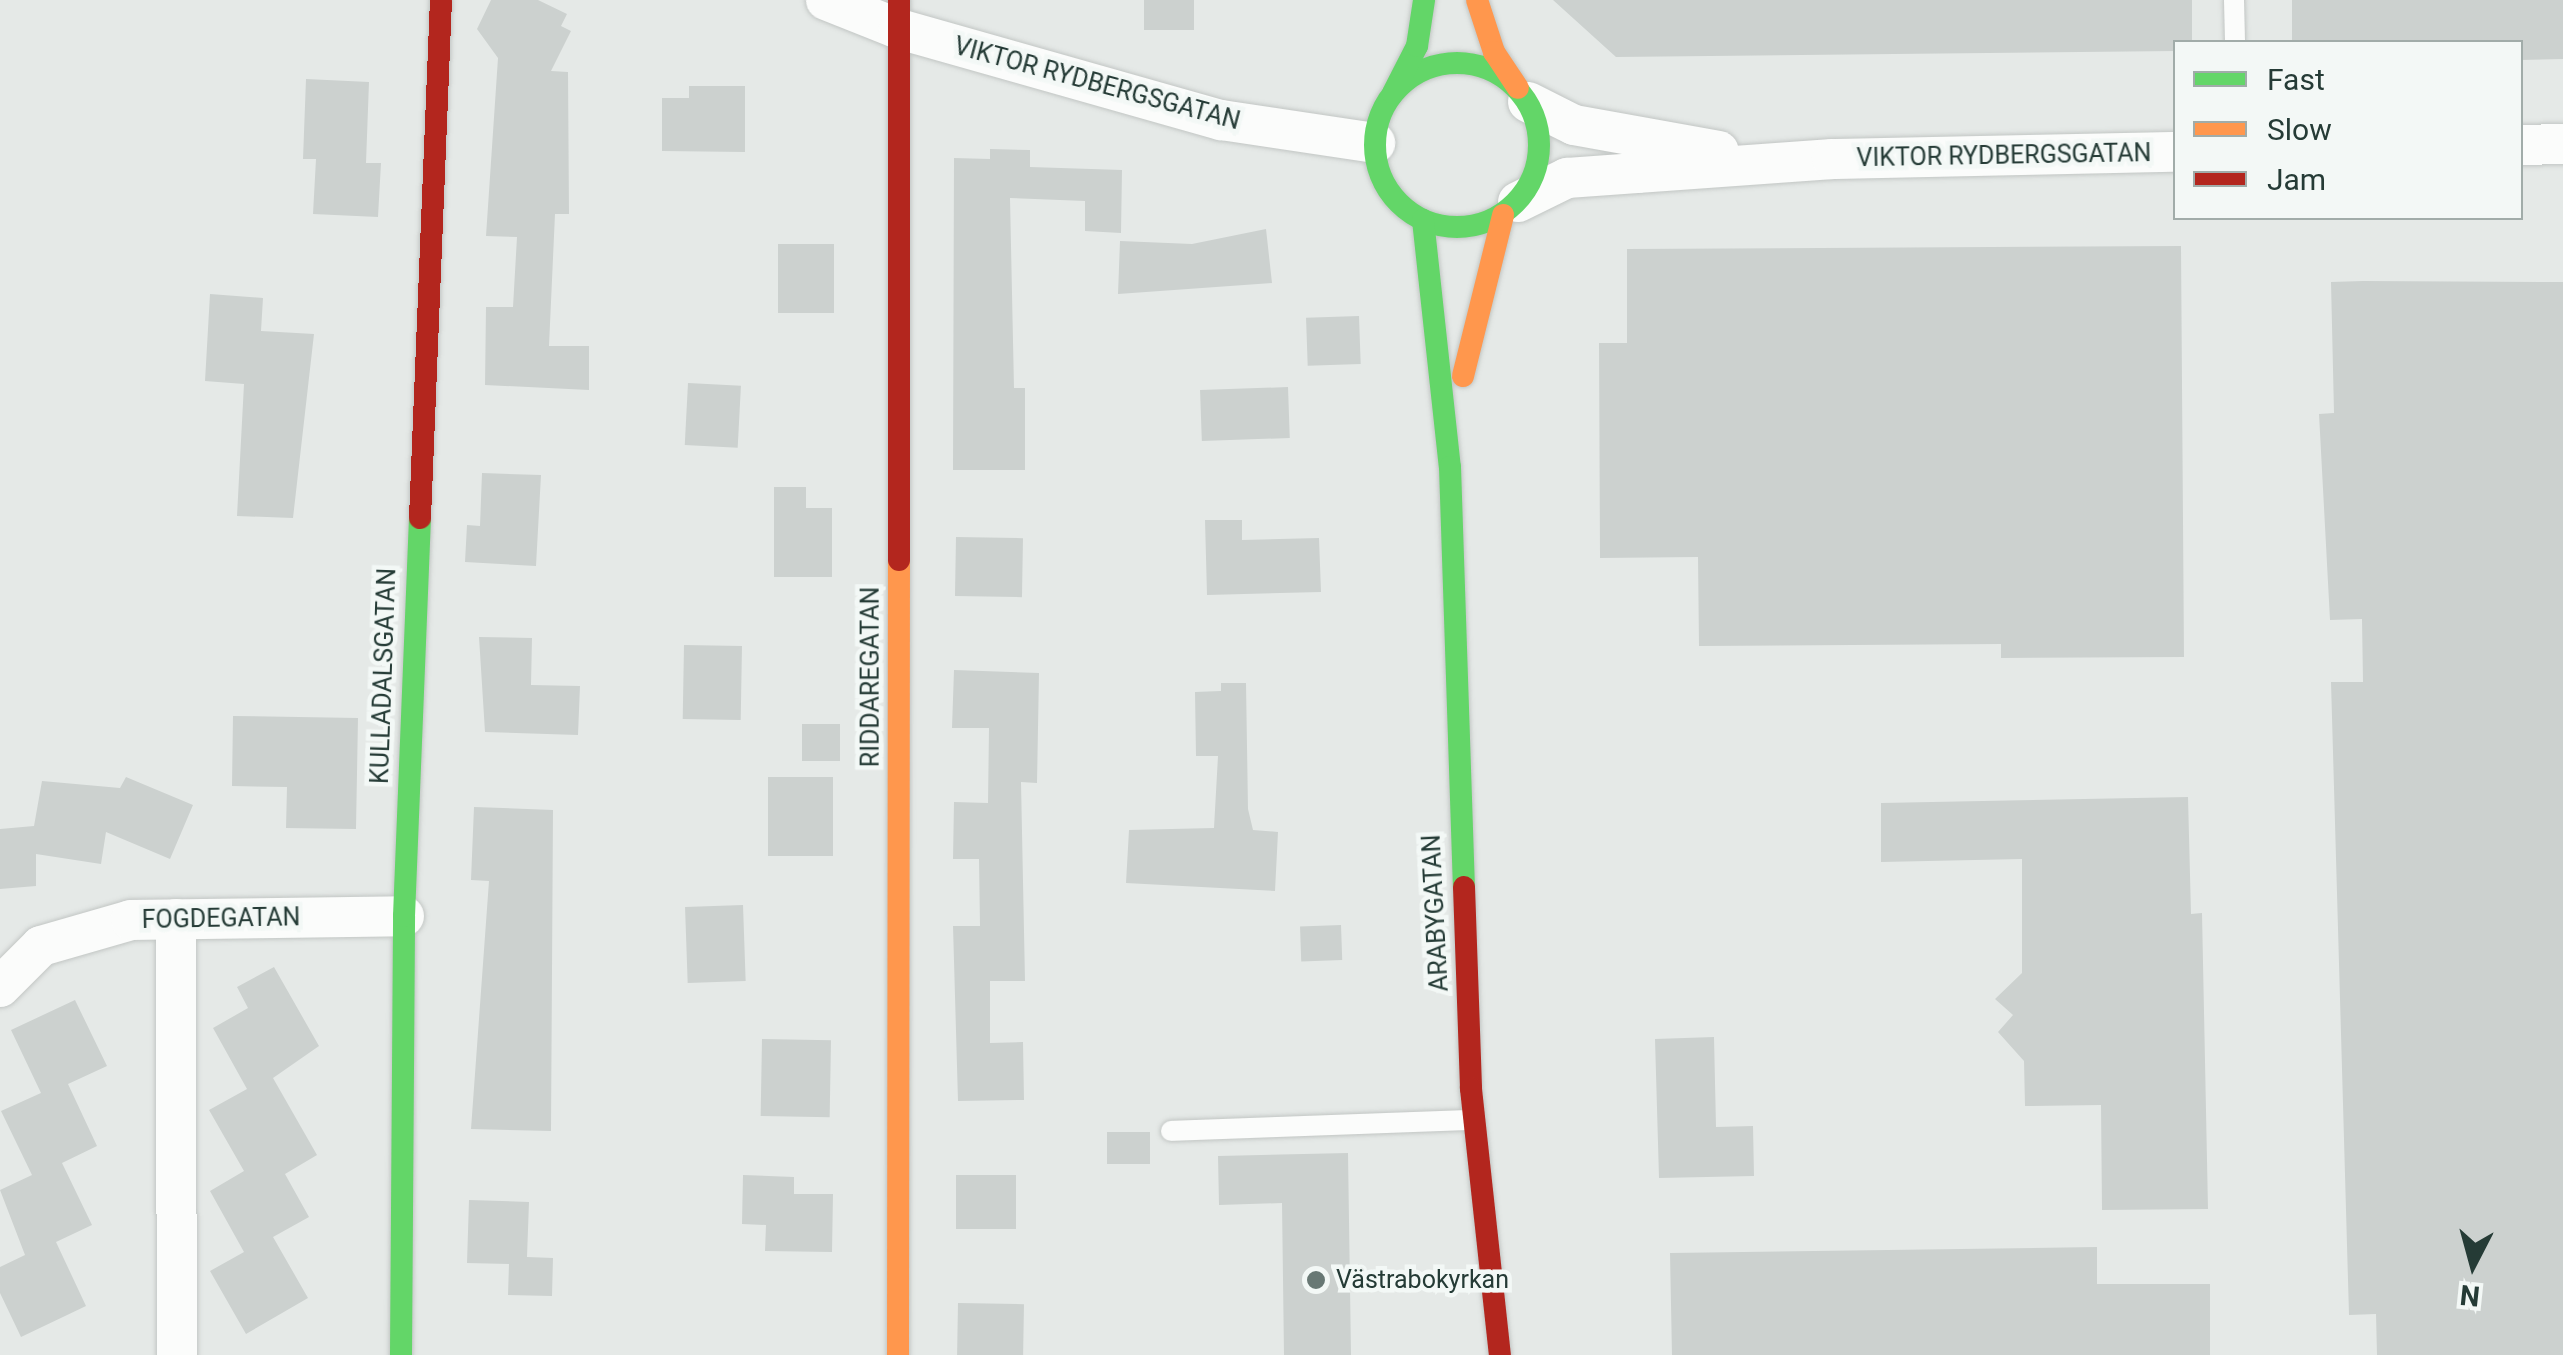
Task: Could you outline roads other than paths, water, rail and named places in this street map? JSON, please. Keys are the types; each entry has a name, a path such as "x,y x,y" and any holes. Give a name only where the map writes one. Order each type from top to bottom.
{"street":[{"name":"KULLADALSGATAN","path":"401,1355 404,916 440,0"},
{"name":"VIKTOR RYDBERGSGATAN","path":"826,0 899,15 1221,120 1374,143"},
{"path":"1424,0 1417,46 1374,143 1386,186 1422,220 1459,228 1510,208 1540,154 1523,95 1494,52 1477,0"},
{"name":"RIDDAREGATAN","path":"898,1355 899,15"},
{"path":"1393,93 1422,70 1454,62 1500,74 1523,95"},
{"name":"VIKTOR RYDBERGSGATAN","path":"1523,95 1574,125 1647,140 1832,159"},
{"path":"2523,145 2563,144"},
{"name":"VIKTOR RYDBERGSGATAN","path":"1510,208 1567,178 1832,159 2173,152"},
{"name":"ARABYGATAN","path":"1450,466 1470,328 1510,208"},
{"name":"ARABYGATAN","path":"1422,220 1450,466 1474,1120 1500,1355"},
{"name":"FOGDEGATAN","path":"0,987 41,946 131,920 404,916"},
{"path":"176,920 177,1355"}],"lane":[{"path":"2234,0 2234,40"},
{"path":"1171,1131 1474,1120"}],"place":[{"name":"Västrabokyrkan","path":"1316,1280"}]}
